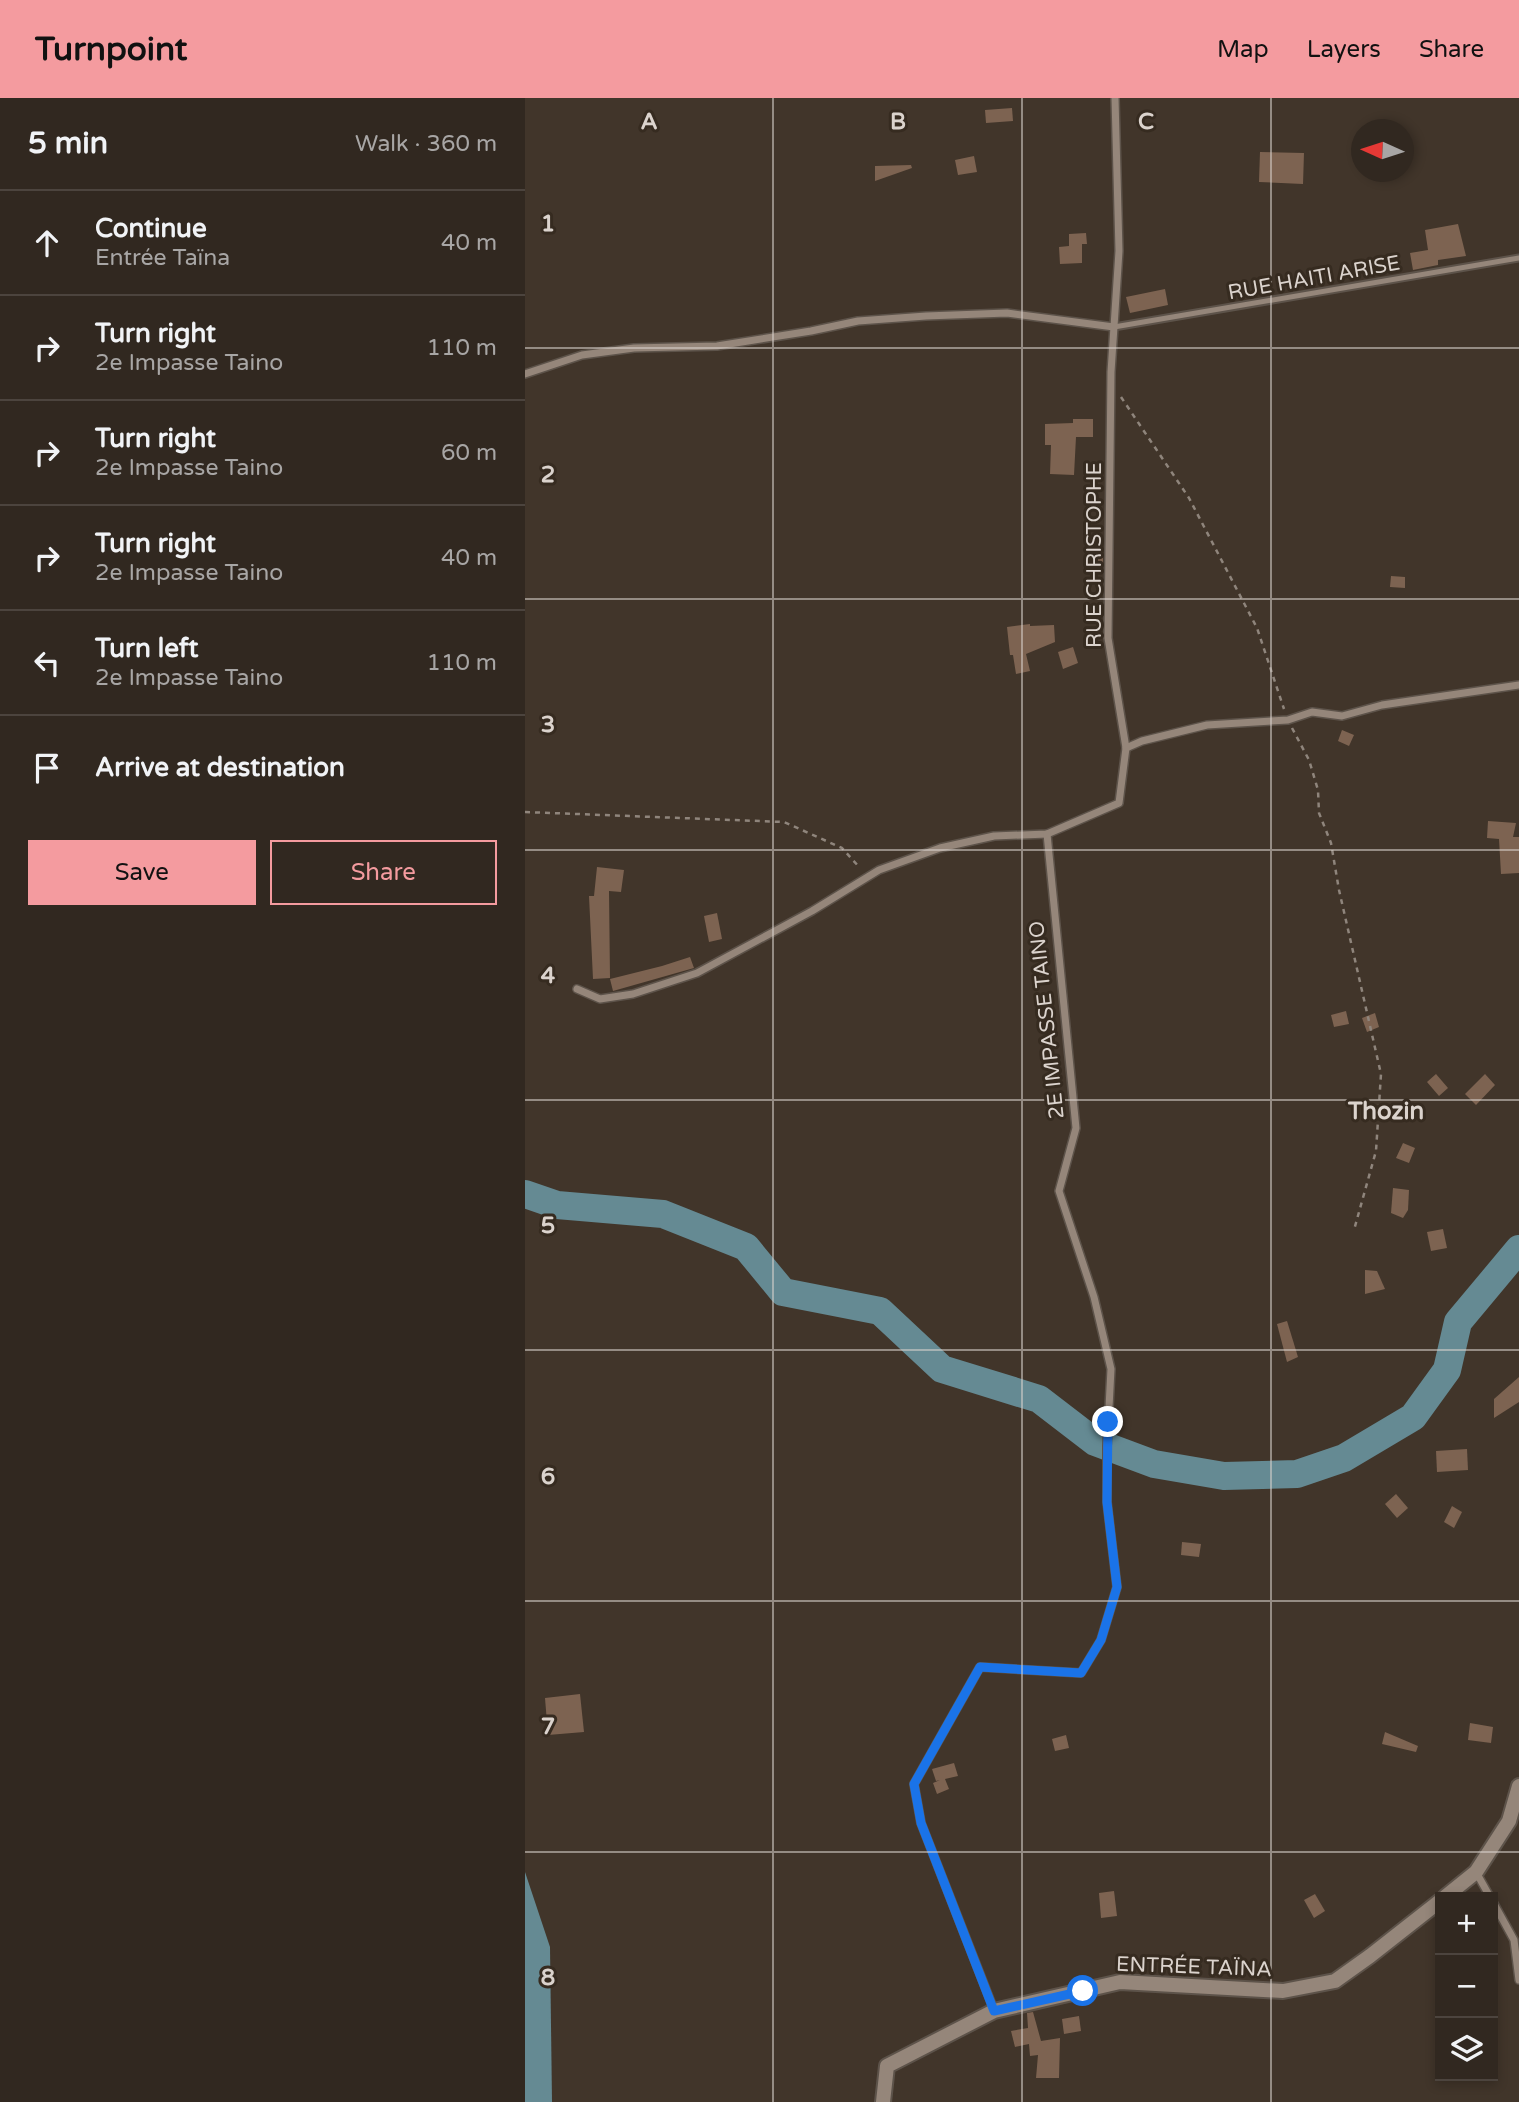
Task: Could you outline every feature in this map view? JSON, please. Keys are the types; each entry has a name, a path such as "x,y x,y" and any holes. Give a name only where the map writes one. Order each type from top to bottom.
{"street":[{"name":"RUE CHRISTOPHE","path":"577,989 600,999 633,994 697,973 812,911 866,876 940,848 994,836 1047,834 1119,803 1126,748 1108,638 1111,372 1119,251 1115,98"},
{"path":"525,374 582,355 634,348 717,346 871,320 1007,313 1114,327"},
{"path":"1126,748 1142,741 1207,725 1287,720 1313,712 1342,716 1382,705 1519,685"},
{"name":"2E IMPASSE TAINO","path":"994,2011 921,1823 914,1784 980,1667 1081,1673 1101,1640 1117,1587 1107,1502 1111,1369 1094,1297 1059,1191 1076,1128 1047,834"},
{"path":"1451,1892 1476,1872 1509,1821 1519,1786"},
{"path":"1476,1872 1487,1892"},
{"name":"ENTRÉE TAÏNA","path":"883,2102 887,2066 994,2011 1120,1982 1283,1991 1335,1980 1435,1905"},
{"path":"1498,1911 1514,1940 1519,1980"}],"lane":[{"name":"RUE HAITI ARISE","path":"1114,327 1519,258"}],"path":[{"path":"1111,372 1117,391 1189,498 1257,628 1287,720 1309,761 1318,790 1319,813 1331,843 1339,890 1381,1074 1376,1151 1354,1230"},
{"path":"525,812 783,822 842,848 866,876"}],"water":[{"path":"525,1872 550,1947 552,2102 525,2102"}],"building":[{"path":"1012,108 1013,121 986,123 985,110"},
{"path":"1260,152 1304,153 1303,184 1259,182"},
{"path":"974,156 977,172 958,175 955,160"},
{"path":"911,165 912,168 875,181 875,166"},
{"path":"1458,224 1466,256 1438,260 1438,265 1413,270 1410,253 1428,250 1425,230"},
{"path":"1086,233 1087,244 1082,244 1082,263 1060,264 1059,247 1069,246 1069,234"},
{"path":"1165,289 1168,305 1130,313 1126,297"},
{"path":"1073,419 1093,419 1093,437 1076,437 1074,475 1050,474 1051,445 1045,445 1045,424 1073,423"},
{"path":"1090,547 1103,549 1103,567 1085,566"},
{"path":"1391,576 1405,577 1405,588 1390,587"},
{"path":"1054,625 1055,642 1026,654 1030,671 1016,674 1013,655 1010,655 1007,627"},
{"path":"1073,647 1078,663 1063,669 1058,652"},
{"path":"1342,730 1354,735 1349,746 1338,741"},
{"path":"1488,821 1516,823 1513,837 1519,837 1519,873 1501,874 1499,839 1487,838"},
{"path":"597,867 624,870 621,892 609,891 610,978 593,979 589,896 594,896"},
{"path":"717,913 722,939 709,942 704,916"},
{"path":"690,957 694,968 613,991 610,979"},
{"path":"1346,1011 1349,1024 1334,1027 1331,1015"},
{"path":"1375,1013 1379,1027 1367,1032 1362,1018"},
{"path":"1436,1074 1448,1088 1439,1096 1427,1082"},
{"path":"1485,1074 1495,1085 1476,1105 1465,1094"},
{"path":"1403,1143 1415,1148 1409,1163 1396,1158"},
{"path":"1393,1188 1409,1190 1408,1210 1403,1218 1391,1213"},
{"path":"1443,1229 1447,1248 1431,1251 1427,1232"},
{"path":"1365,1270 1377,1271 1385,1289 1365,1294"},
{"path":"1287,1321 1298,1357 1287,1362 1277,1324"},
{"path":"1519,1377 1519,1402 1494,1418 1494,1399"},
{"path":"1467,1449 1468,1470 1437,1472 1436,1451"},
{"path":"1396,1494 1408,1508 1397,1518 1385,1504"},
{"path":"1452,1506 1462,1512 1454,1528 1444,1522"},
{"path":"1182,1542 1201,1544 1199,1557 1181,1555"},
{"path":"580,1694 584,1732 548,1735 545,1698"},
{"path":"1470,1723 1493,1727 1491,1743 1468,1740"},
{"path":"1385,1732 1418,1746 1416,1752 1382,1744"},
{"path":"1066,1735 1069,1748 1055,1751 1052,1739"},
{"path":"954,1763 958,1776 945,1779 949,1789 937,1794 933,1783 940,1780 936,1781 932,1769"},
{"path":"1114,1891 1117,1916 1101,1918 1099,1893"},
{"path":"1315,1894 1325,1911 1314,1918 1304,1900"},
{"path":"1033,2012 1041,2041 1060,2038 1059,2078 1036,2078 1038,2055 1030,2056 1029,2044 1015,2047 1011,2031 1028,2028 1027,2013"},
{"path":"1079,2016 1081,2031 1064,2034 1062,2019"}],"waterway":[{"path":"525,1194 557,1205 663,1214 746,1247 783,1292 880,1311 942,1369 1039,1399 1095,1442 1154,1464 1224,1476 1297,1474 1344,1458 1413,1417 1447,1370 1458,1322 1519,1249"}],"district":[{"name":"Thozin","path":"1386,1111"}],"route":[{"path":"1083,1991 994,2011 921,1823 914,1784 980,1667 1081,1673 1101,1640 1117,1587 1107,1502 1108,1422"}]}
